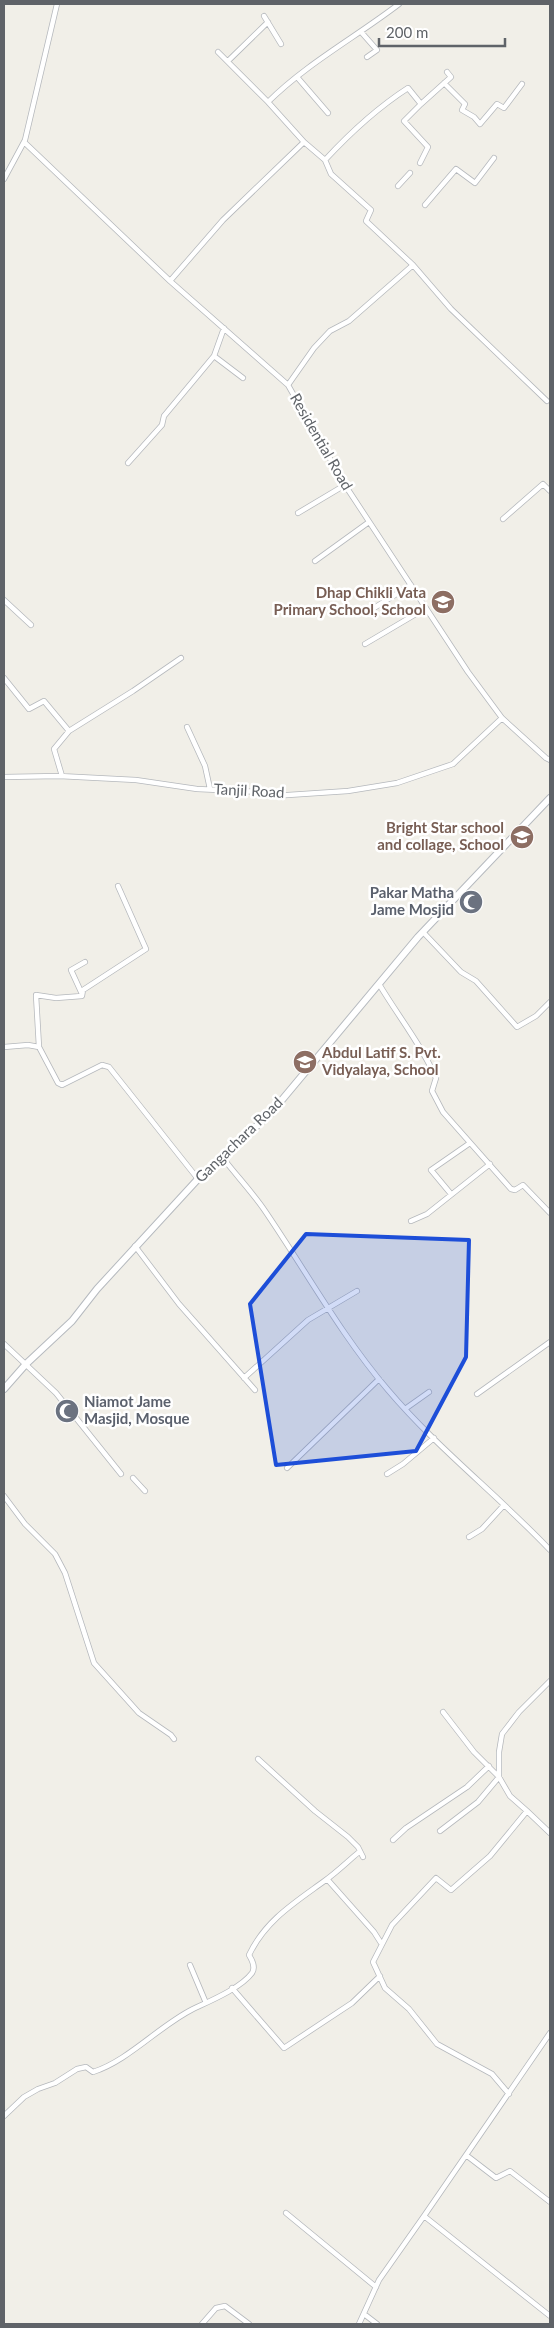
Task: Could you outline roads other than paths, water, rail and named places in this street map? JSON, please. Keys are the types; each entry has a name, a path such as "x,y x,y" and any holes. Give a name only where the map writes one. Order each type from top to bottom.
{"main road":[{"name":"Gangachara Road","path":"4,1389 26,1364 72,1321 135,1246 198,1179 271,1113 423,932 550,798"}],"street":[{"path":"4,179 24,142 57,4"},
{"path":"268,102 297,77 362,33 399,4"},
{"path":"264,16 281,44"},
{"path":"228,62 268,22"},
{"path":"362,33 376,50 367,57"},
{"path":"218,52 268,102 304,142 325,160 331,174 371,210 366,221 413,265 451,309 547,401"},
{"path":"420,163 428,147 404,121 451,77 447,72"},
{"path":"297,77 328,113"},
{"path":"444,83 465,104 462,110 474,117 480,124 497,104 504,108 522,84"},
{"path":"325,160 352,131 377,113 381,106 408,88 421,104"},
{"name":"Residential Road","path":"24,142 170,282 288,385 345,485 426,608 502,718 550,760"},
{"path":"170,282 223,220 304,142"},
{"path":"425,205 456,169 475,184 494,158"},
{"path":"398,186 410,173"},
{"path":"288,385 314,348 330,331 349,321 413,265"},
{"path":"128,463 162,425 164,416 214,356 224,328"},
{"path":"214,356 243,378"},
{"path":"503,519 543,484 550,491"},
{"path":"298,513 345,485"},
{"path":"315,560 369,522"},
{"path":"374,608 411,585"},
{"path":"4,600 31,625"},
{"path":"365,644 426,608"},
{"path":"62,776 54,749 69,731 181,658"},
{"path":"4,678 29,709 44,701 69,731"},
{"name":"Tanjil Road","path":"4,777 62,776 136,780 210,789 261,792 273,796 348,791 397,783 453,764 502,718"},
{"path":"187,727 205,766 210,789"},
{"path":"82,995 83,990 146,949 118,886"},
{"path":"423,932 461,972 476,981 517,1027 536,1016 550,1002"},
{"path":"82,995 71,970 85,962"},
{"path":"379,984 400,1019 425,1052 436,1078 432,1091 443,1112 513,1190 523,1186 550,1213"},
{"path":"82,995 56,998 36,995 39,1047 58,1083 62,1085 102,1065 109,1067 198,1179"},
{"path":"4,1047 39,1047"},
{"path":"451,1194 431,1170 470,1143"},
{"path":"223,1158 262,1206 328,1308 379,1379 434,1438 485,1489 521,1519 550,1550"},
{"path":"411,1221 426,1214 490,1164"},
{"path":"135,1246 179,1304 255,1390"},
{"path":"244,1378 294,1331 357,1291"},
{"path":"477,1394 550,1342"},
{"path":"4,1344 56,1393 121,1474"},
{"path":"287,1468 379,1379"},
{"path":"406,1409 430,1392"},
{"path":"387,1474 403,1464 434,1438"},
{"path":"133,1478 145,1491"},
{"path":"4,1496 25,1524 55,1554 65,1573 94,1663 139,1713 172,1735 174,1739"},
{"path":"469,1537 482,1529 504,1505"},
{"path":"550,1681 502,1734 499,1752 499,1777 510,1796 550,1832"},
{"path":"440,1831 478,1802 499,1777 474,1752 443,1712"},
{"path":"258,1759 315,1812 348,1837 363,1857"},
{"path":"393,1840 406,1828 467,1787 489,1766"},
{"path":"509,2094 492,2074 437,2044 409,2009 385,1988 373,1962 381,1943 392,1925 436,1878 451,1890 490,1856 527,1811"},
{"path":"4,2116 24,2097 38,2089 55,2083 77,2069 86,2067 93,2072 106,2068 155,2032 232,1988 252,1972 254,1966 249,1954 262,1934 279,1914 327,1879 359,1852"},
{"path":"327,1879 374,1932 381,1943"},
{"path":"190,1965 206,2003"},
{"path":"232,1988 284,2048 352,2003 380,1976"},
{"path":"359,2324 376,2287 550,2034"},
{"path":"466,2155 496,2178 510,2172 550,2202"},
{"path":"286,2213 376,2287"},
{"path":"424,2216 550,2316"},
{"path":"202,2324 216,2308 225,2306 249,2324"},
{"path":"364,2314 378,2324"}],"place":[{"name":"Dhap Chikli Vata Primary School, School","path":"443,602"},
{"name":"Bright Star school and collage, School","path":"522,837"},
{"name":"Pakar Matha Jame Mosjid","path":"471,902"},
{"name":"Abdul Latif S. Pvt. Vidyalaya, School","path":"305,1062"},
{"name":"Niamot Jame Masjid, Mosque","path":"67,1411"}]}
